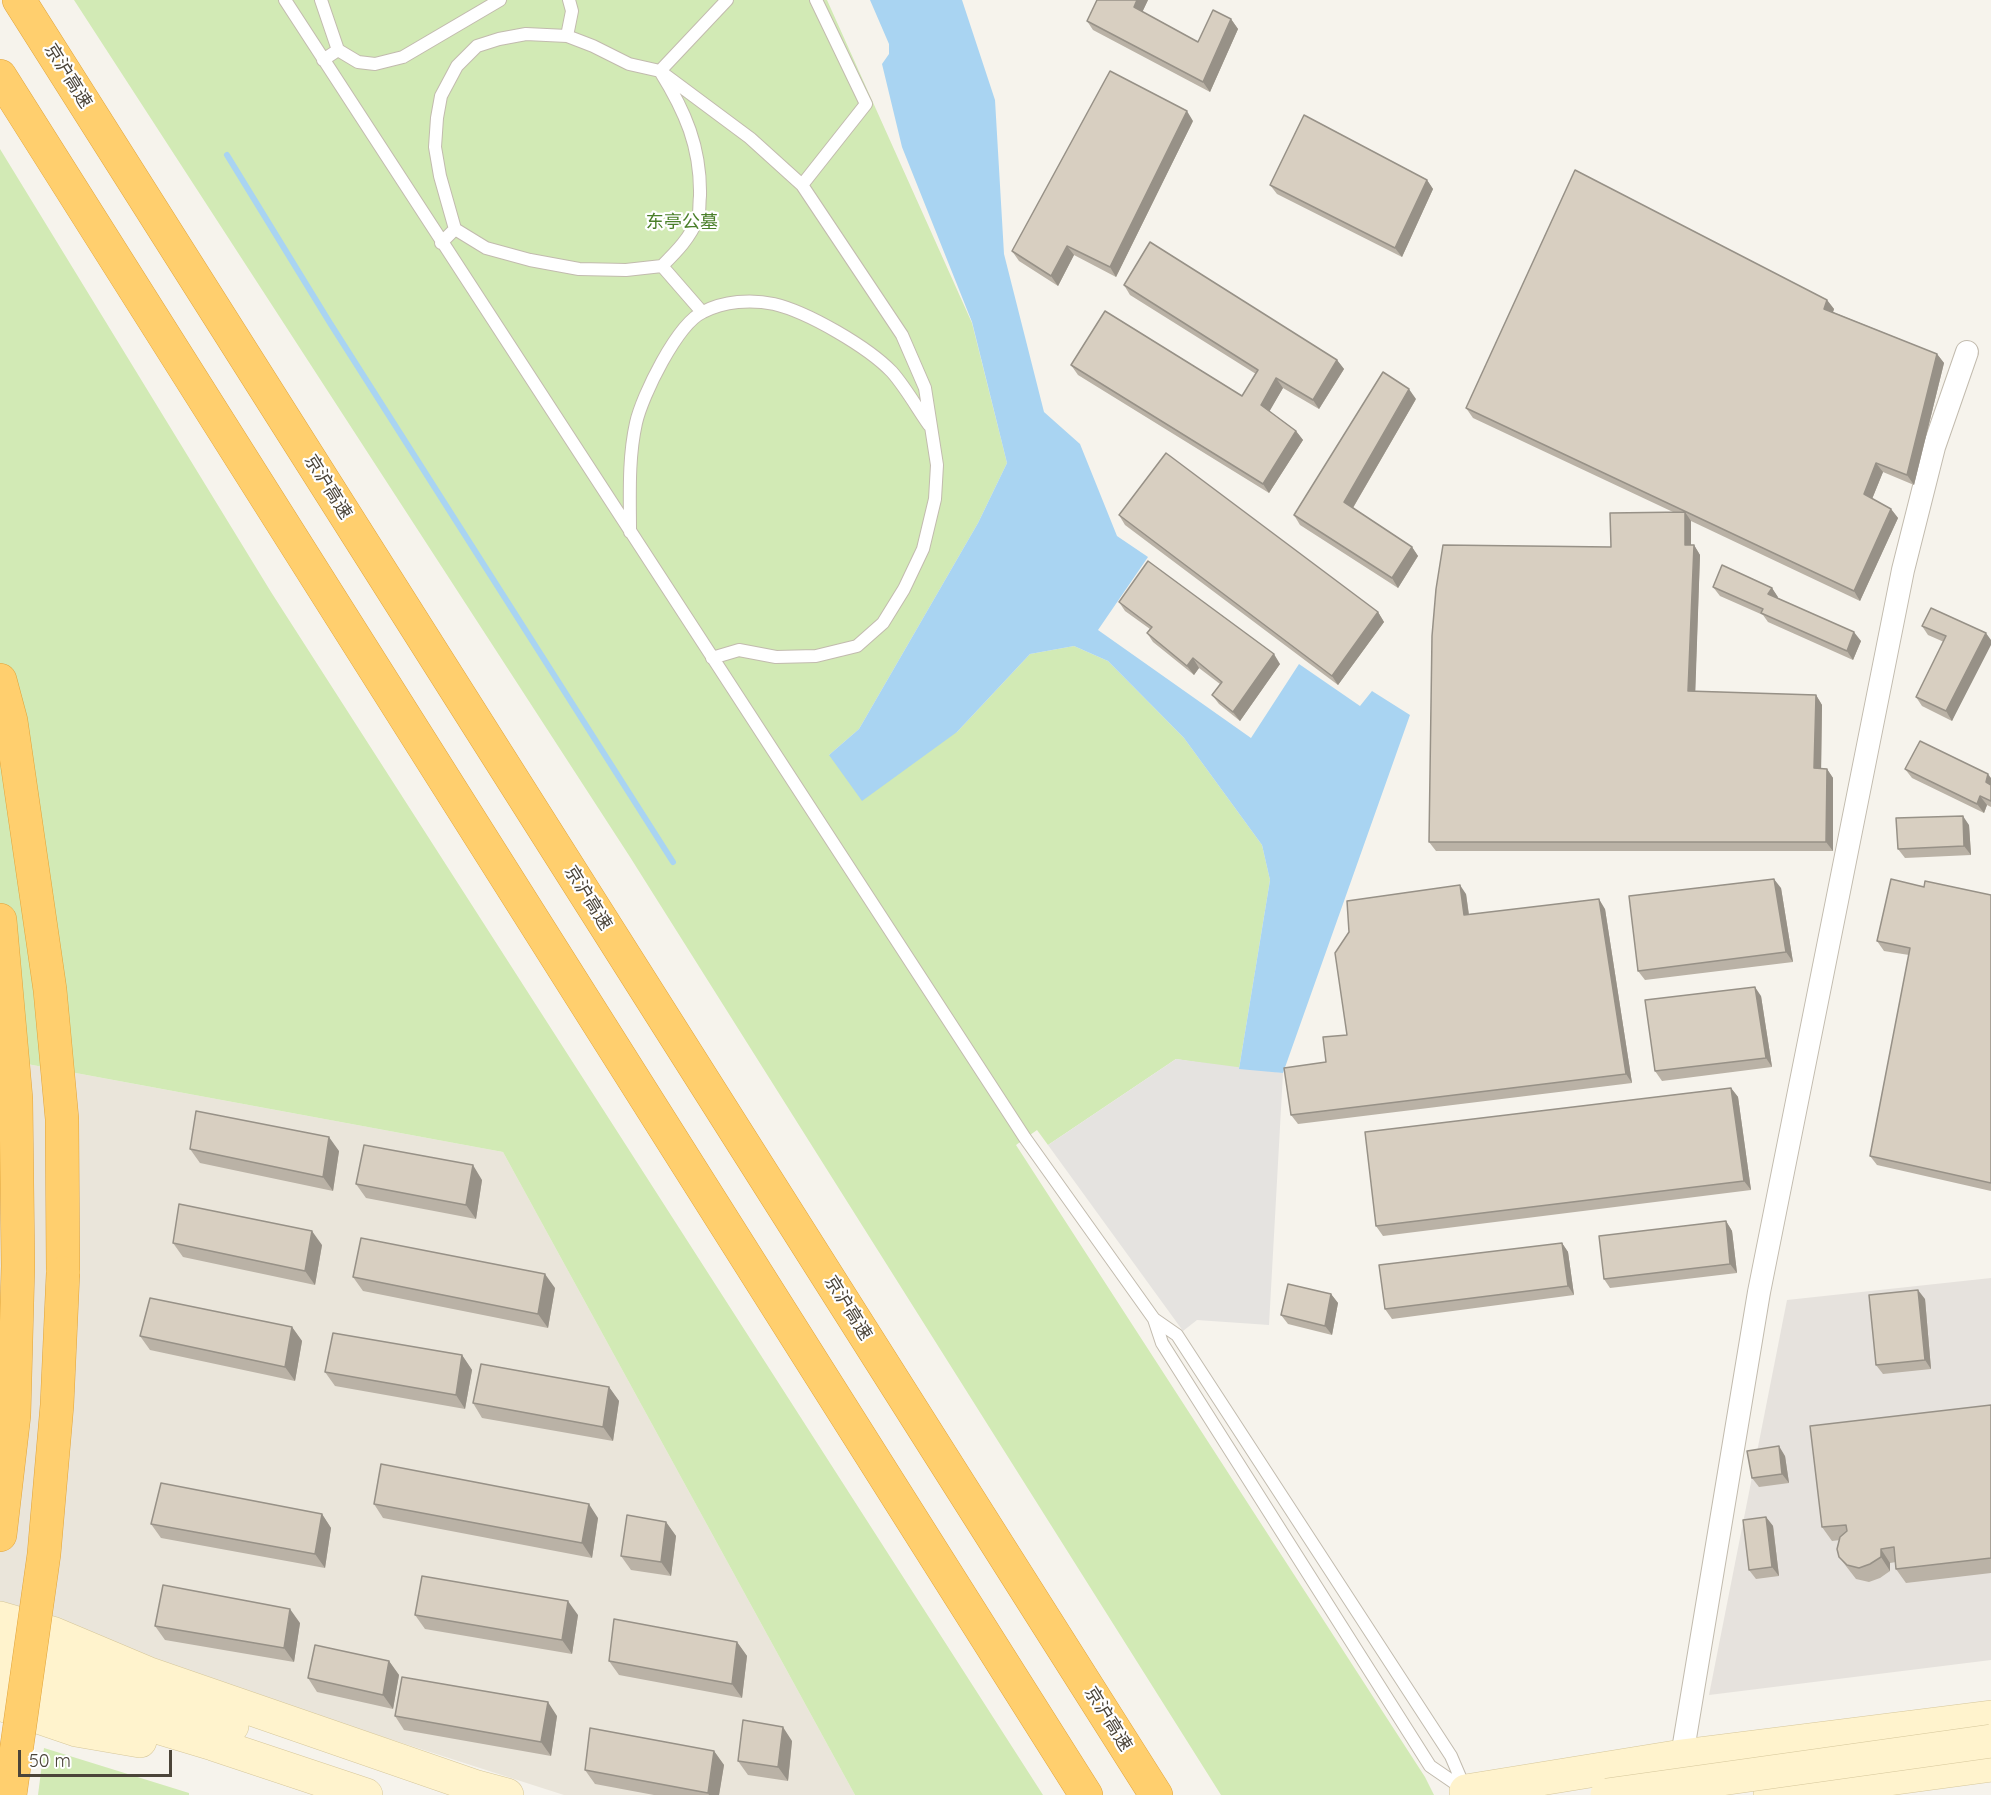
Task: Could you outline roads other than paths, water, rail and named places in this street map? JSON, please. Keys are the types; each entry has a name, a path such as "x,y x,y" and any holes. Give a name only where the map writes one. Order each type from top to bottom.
{"highway":[{"name":"京沪高速","path":"19,0 1156,1795"},
{"path":"0,76 1086,1795"},
{"path":"0,680 11,721 50,990 62,1119 63,1273 57,1405 44,1554 10,1795"},
{"path":"0,920 16,1099 18,1266 14,1415 0,1535"}],"main road":[{"path":"0,1618 52,1633 158,1676 477,1787 507,1795"},
{"path":"0,1650 216,1732 366,1795"},
{"path":"0,1680 216,1732 442,1795"},
{"path":"0,1704 76,1730 134,1739 297,1795"},
{"path":"1467,1793 1682,1756 1991,1717"},
{"path":"1607,1795 1991,1741"},
{"path":"1770,1795 1991,1765"},
{"path":"1927,1795 1991,1787"}],"street":[{"path":"1688,1795 1682,1756 1759,1292 1901,581 1934,447 1967,352"}],"lane":[{"path":"285,0 441,243 1026,1138 1154,1318 1162,1342 1430,1766 1467,1793"},
{"path":"321,0 338,50 358,62 375,64 403,57 500,0"},
{"path":"567,36 572,11 569,0"},
{"path":"660,70 727,0"},
{"path":"802,185 866,104 816,0"},
{"path":"660,70 681,104 693,136 700,179 699,216 685,243 662,266 626,270 579,269 530,260 486,248 455,229 435,147 437,118 441,96 457,66 477,46 526,34 567,36 629,64 660,70 750,138 802,185 902,335 925,388 937,465 935,499 923,549 904,589 883,624 857,646 816,656 776,657 739,650 712,658"},
{"path":"323,60 338,50"},
{"path":"441,243 455,229"},
{"path":"662,266 702,312"},
{"path":"630,532 632,452 636,422 647,392 666,355 686,326 702,312 737,301 775,304 820,322 859,345 892,372 931,428"},
{"path":"1154,1318 1177,1335 1451,1756 1467,1793"}],"water":[{"path":"870,0 962,0 995,100 1004,254 1044,412 1080,444 1117,536 1148,557 1098,630 1251,738 1299,664 1360,706 1372,691 1410,715 1283,1073 1239,1069 1270,880 1262,845 1184,738 1108,661 1074,646 1030,654 957,732 862,801 829,755 859,729 978,523 1007,463 972,322 902,147 882,64 889,54 889,44"}],"waterway":[{"path":"227,155 330,323 673,862"}],"park label":[{"name":"东亭公墓","path":"682,223"}]}
